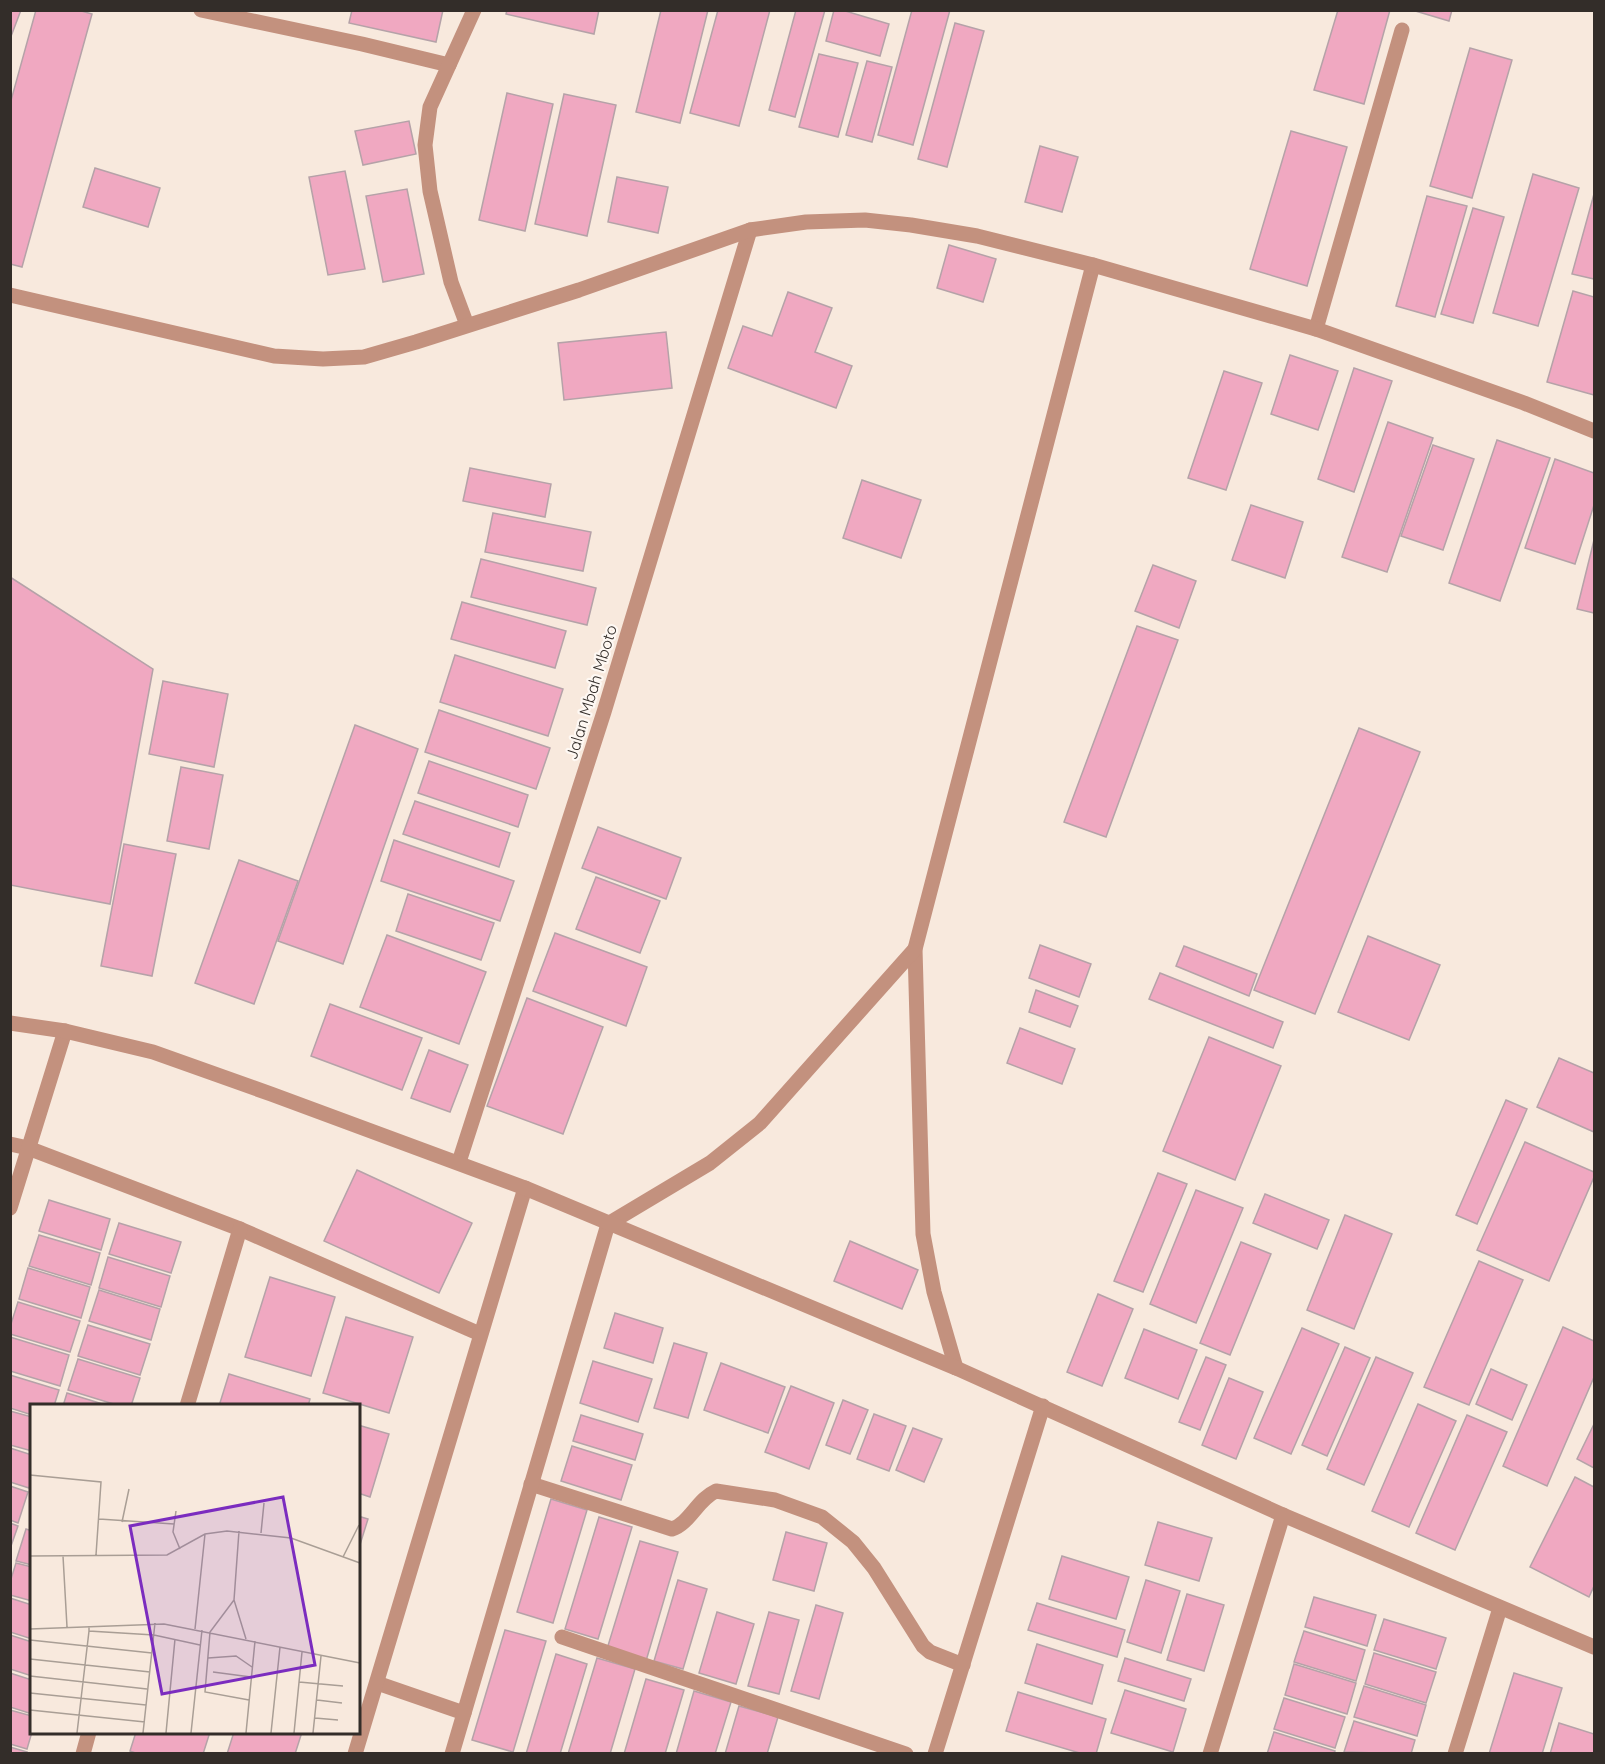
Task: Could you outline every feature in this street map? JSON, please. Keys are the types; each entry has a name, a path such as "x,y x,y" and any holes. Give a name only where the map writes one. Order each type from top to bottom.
{"street":[{"path":"201,10 449,65"},
{"path":"467,325 452,282 430,191 424,146 430,107 474,10"},
{"path":"1316,329 1402,30"},
{"path":"10,296 274,356 323,359 364,357 579,290 750,230 806,222 865,220 976,236 1093,265 1316,329 1524,403 1594,431"},
{"name":"Jalan Mbah Mboto","path":"459,1162 604,712 750,230"},
{"path":"956,1368 934,1292 923,1234 915,949 1093,265"},
{"path":"452,1754 608,1224 710,1163 760,1123 915,949"},
{"path":"10,1023 65,1032 153,1052 459,1162 956,1368 1283,1515 1594,1647"},
{"path":"10,1208 65,1032"},
{"path":"10,1144 28,1148 240,1229 480,1334"},
{"path":"355,1754 525,1188"},
{"path":"188,1404 240,1229"},
{"path":"935,1754 1043,1406"},
{"path":"531,1484 672,1529 680,1526 707,1495 716,1491 775,1500 822,1517 853,1542 874,1568 923,1646 930,1652 963,1665"},
{"path":"1210,1754 1283,1515"},
{"path":"1455,1754 1500,1608"},
{"path":"562,1637 906,1754"},
{"path":"377,1683 464,1713"},
{"path":"83,1754 88,1734"}],"building":[{"path":"10,10 21,10 10,39"},
{"path":"36,10 78,10 92,14 22,267 10,264 10,104"},
{"path":"352,10 443,10 436,42 349,23"},
{"path":"507,10 599,10 594,34 506,14"},
{"path":"661,10 708,10 680,123 636,112"},
{"path":"718,10 770,10 739,126 690,113"},
{"path":"796,10 825,10 795,117 769,110"},
{"path":"834,10 842,10 889,24 880,56 826,41"},
{"path":"912,10 950,10 913,145 878,135"},
{"path":"1338,10 1390,10 1364,104 1314,90"},
{"path":"1412,10 1452,10 1449,21"},
{"path":"955,23 984,31 947,167 918,159"},
{"path":"1470,48 1512,60 1472,198 1430,186"},
{"path":"819,54 858,63 838,137 799,127"},
{"path":"867,61 892,67 872,142 846,135"},
{"path":"507,93 553,104 525,231 479,220"},
{"path":"564,94 616,105 587,236 535,224"},
{"path":"409,121 416,154 363,165 355,131"},
{"path":"1291,131 1347,147 1307,286 1250,269"},
{"path":"1040,146 1078,157 1062,212 1025,202"},
{"path":"95,168 160,188 148,227 83,207"},
{"path":"345,171 365,269 328,275 309,177"},
{"path":"1533,174 1579,188 1538,326 1493,313"},
{"path":"617,177 668,187 658,233 608,222"},
{"path":"407,189 424,274 383,282 366,196"},
{"path":"1594,194 1594,279 1572,274"},
{"path":"1427,196 1467,206 1435,317 1396,306"},
{"path":"1473,208 1504,217 1473,323 1441,314"},
{"path":"949,245 996,259 983,302 937,288"},
{"path":"1573,291 1594,297 1594,395 1547,382"},
{"path":"788,292 832,308 815,352 852,366 836,408 728,368 743,326 772,336"},
{"path":"666,332 672,388 564,400 558,343"},
{"path":"1290,355 1338,371 1318,430 1271,414"},
{"path":"1354,368 1392,381 1354,492 1318,479"},
{"path":"1224,371 1262,383 1226,490 1188,478"},
{"path":"1388,422 1433,438 1387,572 1342,557"},
{"path":"1497,440 1550,458 1500,601 1449,583"},
{"path":"1433,445 1474,459 1443,550 1401,536"},
{"path":"1555,459 1594,473 1594,505 1575,564 1525,548"},
{"path":"470,468 551,484 545,517 463,501"},
{"path":"862,480 921,500 901,558 843,538"},
{"path":"1251,505 1303,522 1285,578 1232,560"},
{"path":"493,513 591,532 583,571 485,552"},
{"path":"1594,540 1594,613 1577,609"},
{"path":"481,559 596,588 587,625 471,597"},
{"path":"1153,565 1196,581 1179,628 1135,611"},
{"path":"10,577 153,669 110,904 10,885"},
{"path":"462,602 566,631 555,668 451,639"},
{"path":"1137,626 1178,640 1106,837 1064,822"},
{"path":"455,655 563,689 548,736 440,702"},
{"path":"163,681 228,694 214,767 149,754"},
{"path":"439,710 550,748 536,789 425,752"},
{"path":"355,725 418,749 343,964 278,941"},
{"path":"1359,728 1420,752 1315,1014 1254,990"},
{"path":"429,761 528,795 518,827 418,793"},
{"path":"181,767 223,775 209,849 167,841"},
{"path":"415,801 510,833 499,867 403,834"},
{"path":"598,827 681,858 666,899 582,868"},
{"path":"394,840 514,881 500,921 381,881"},
{"path":"124,844 176,854 152,976 101,966"},
{"path":"239,860 298,881 254,1004 195,983"},
{"path":"596,877 660,901 640,953 576,929"},
{"path":"408,894 494,923 481,960 396,931"},
{"path":"555,933 647,967 626,1026 533,991"},
{"path":"387,935 486,972 459,1044 360,1007"},
{"path":"1368,936 1440,965 1409,1040 1338,1012"},
{"path":"1040,945 1091,964 1079,997 1029,978"},
{"path":"1184,946 1257,974 1249,996 1176,966"},
{"path":"1160,973 1283,1022 1273,1048 1149,999"},
{"path":"1036,990 1078,1006 1070,1027 1029,1012"},
{"path":"527,998 603,1027 563,1134 487,1106"},
{"path":"330,1004 422,1038 402,1090 311,1056"},
{"path":"1020,1028 1075,1049 1062,1084 1007,1063"},
{"path":"1209,1037 1281,1066 1235,1180 1163,1151"},
{"path":"429,1050 468,1065 450,1112 411,1098"},
{"path":"1559,1058 1594,1073 1594,1132 1537,1107"},
{"path":"1506,1100 1527,1109 1477,1224 1456,1215"},
{"path":"1525,1142 1594,1172 1594,1177 1549,1281 1477,1250"},
{"path":"357,1170 472,1223 439,1293 324,1241"},
{"path":"1158,1173 1187,1184 1143,1292 1114,1281"},
{"path":"1196,1190 1243,1208 1196,1323 1150,1304"},
{"path":"1265,1194 1329,1220 1317,1249 1253,1223"},
{"path":"49,1200 110,1219 101,1250 39,1231"},
{"path":"1345,1215 1392,1234 1354,1329 1307,1310"},
{"path":"119,1223 181,1242 171,1273 109,1254"},
{"path":"39,1235 100,1253 91,1285 29,1266"},
{"path":"850,1241 918,1270 902,1309 834,1281"},
{"path":"1241,1242 1271,1254 1230,1355 1200,1343"},
{"path":"108,1257 170,1276 161,1307 99,1288"},
{"path":"1479,1261 1523,1280 1469,1405 1424,1387"},
{"path":"28,1268 90,1287 81,1318 19,1299"},
{"path":"270,1277 335,1297 311,1376 245,1357"},
{"path":"99,1290 160,1309 151,1340 89,1321"},
{"path":"1098,1294 1133,1309 1102,1386 1067,1372"},
{"path":"18,1302 80,1321 70,1352 10,1334"},
{"path":"615,1313 663,1328 653,1363 604,1348"},
{"path":"346,1317 413,1337 389,1413 323,1393"},
{"path":"88,1325 150,1344 140,1375 78,1356"},
{"path":"1563,1327 1594,1341 1594,1377 1547,1486 1503,1466"},
{"path":"1302,1328 1339,1344 1291,1454 1254,1438"},
{"path":"1144,1329 1197,1350 1178,1399 1125,1378"},
{"path":"10,1337 69,1355 60,1386 10,1371"},
{"path":"674,1343 707,1353 688,1418 654,1408"},
{"path":"1345,1347 1370,1358 1327,1456 1302,1445"},
{"path":"1206,1357 1226,1365 1200,1430 1179,1422"},
{"path":"1376,1357 1413,1373 1364,1485 1327,1469"},
{"path":"78,1359 140,1378 132,1404 114,1404 68,1390"},
{"path":"593,1361 652,1379 638,1422 580,1403"},
{"path":"721,1363 785,1387 768,1433 704,1410"},
{"path":"1491,1369 1527,1385 1512,1420 1476,1404"},
{"path":"229,1374 310,1399 309,1404 220,1404"},
{"path":"10,1375 59,1390 55,1404 30,1404 30,1414 10,1408"},
{"path":"1229,1378 1263,1392 1236,1459 1202,1445"},
{"path":"791,1386 834,1403 809,1469 765,1452"},
{"path":"67,1393 103,1404 64,1404"},
{"path":"843,1400 868,1410 850,1454 826,1445"},
{"path":"1418,1404 1456,1421 1409,1527 1372,1511"},
{"path":"10,1411 30,1416 30,1450 10,1445"},
{"path":"874,1414 906,1426 889,1471 857,1459"},
{"path":"581,1415 643,1434 635,1460 573,1441"},
{"path":"1467,1415 1507,1432 1455,1550 1416,1533"},
{"path":"1594,1424 1594,1468 1577,1459"},
{"path":"360,1426 389,1434 370,1497 360,1494"},
{"path":"913,1428 942,1439 924,1482 896,1470"},
{"path":"572,1446 632,1465 621,1500 561,1481"},
{"path":"10,1448 30,1454 29,1488 10,1482"},
{"path":"1575,1477 1594,1487 1594,1586 1589,1597 1530,1567"},
{"path":"10,1486 28,1492 18,1523 10,1520"},
{"path":"551,1499 587,1510 553,1623 517,1612"},
{"path":"360,1517 368,1519 360,1545"},
{"path":"599,1517 632,1527 598,1639 565,1629"},
{"path":"1158,1522 1212,1538 1199,1581 1145,1565"},
{"path":"10,1523 18,1526 10,1549"},
{"path":"26,1529 30,1530 30,1564 16,1561"},
{"path":"786,1532 827,1543 814,1591 773,1580"},
{"path":"640,1541 678,1552 646,1661 607,1649"},
{"path":"1062,1556 1129,1577 1116,1619 1049,1599"},
{"path":"16,1563 30,1566 30,1600 10,1595 10,1582"},
{"path":"678,1580 707,1589 683,1669 654,1661"},
{"path":"1146,1580 1180,1591 1161,1653 1127,1642"},
{"path":"1187,1594 1224,1605 1204,1671 1167,1660"},
{"path":"1314,1597 1376,1615 1367,1646 1305,1627"},
{"path":"10,1598 30,1604 30,1638 10,1632"},
{"path":"1037,1603 1125,1630 1117,1657 1028,1630"},
{"path":"816,1605 843,1613 819,1699 791,1691"},
{"path":"717,1612 754,1624 736,1684 699,1673"},
{"path":"769,1612 799,1620 779,1694 748,1686"},
{"path":"1384,1619 1446,1638 1436,1669 1374,1650"},
{"path":"505,1630 546,1641 513,1752 472,1740"},
{"path":"1304,1631 1365,1650 1356,1681 1294,1662"},
{"path":"10,1635 30,1641 30,1675 10,1669"},
{"path":"1037,1644 1103,1665 1092,1704 1025,1683"},
{"path":"1374,1653 1436,1672 1426,1703 1365,1684"},
{"path":"556,1654 587,1664 560,1754 526,1754"},
{"path":"597,1658 635,1669 610,1754 568,1754"},
{"path":"1125,1658 1191,1679 1184,1701 1118,1681"},
{"path":"1294,1664 1356,1683 1347,1714 1285,1695"},
{"path":"10,1673 30,1679 30,1713 10,1707"},
{"path":"1514,1673 1562,1688 1542,1754 1489,1754"},
{"path":"646,1679 684,1690 665,1754 624,1754"},
{"path":"1364,1686 1426,1705 1417,1736 1354,1717"},
{"path":"1125,1690 1186,1709 1173,1752 1111,1733"},
{"path":"694,1691 731,1702 715,1754 676,1754"},
{"path":"1018,1692 1106,1719 1096,1754 1083,1754 1006,1731"},
{"path":"1284,1698 1345,1717 1335,1748 1274,1729"},
{"path":"739,1706 778,1717 767,1754 725,1754"},
{"path":"10,1710 30,1715 31,1734 27,1749 10,1744"},
{"path":"1354,1721 1415,1740 1411,1754 1344,1752"},
{"path":"1559,1723 1594,1734 1594,1754 1550,1754"},
{"path":"1274,1732 1335,1751 1334,1754 1267,1754"},
{"path":"135,1734 209,1734 203,1754 138,1754 130,1751"},
{"path":"233,1734 301,1734 295,1754 227,1754"},
{"path":"10,1747 27,1752 26,1754 10,1754"}]}
